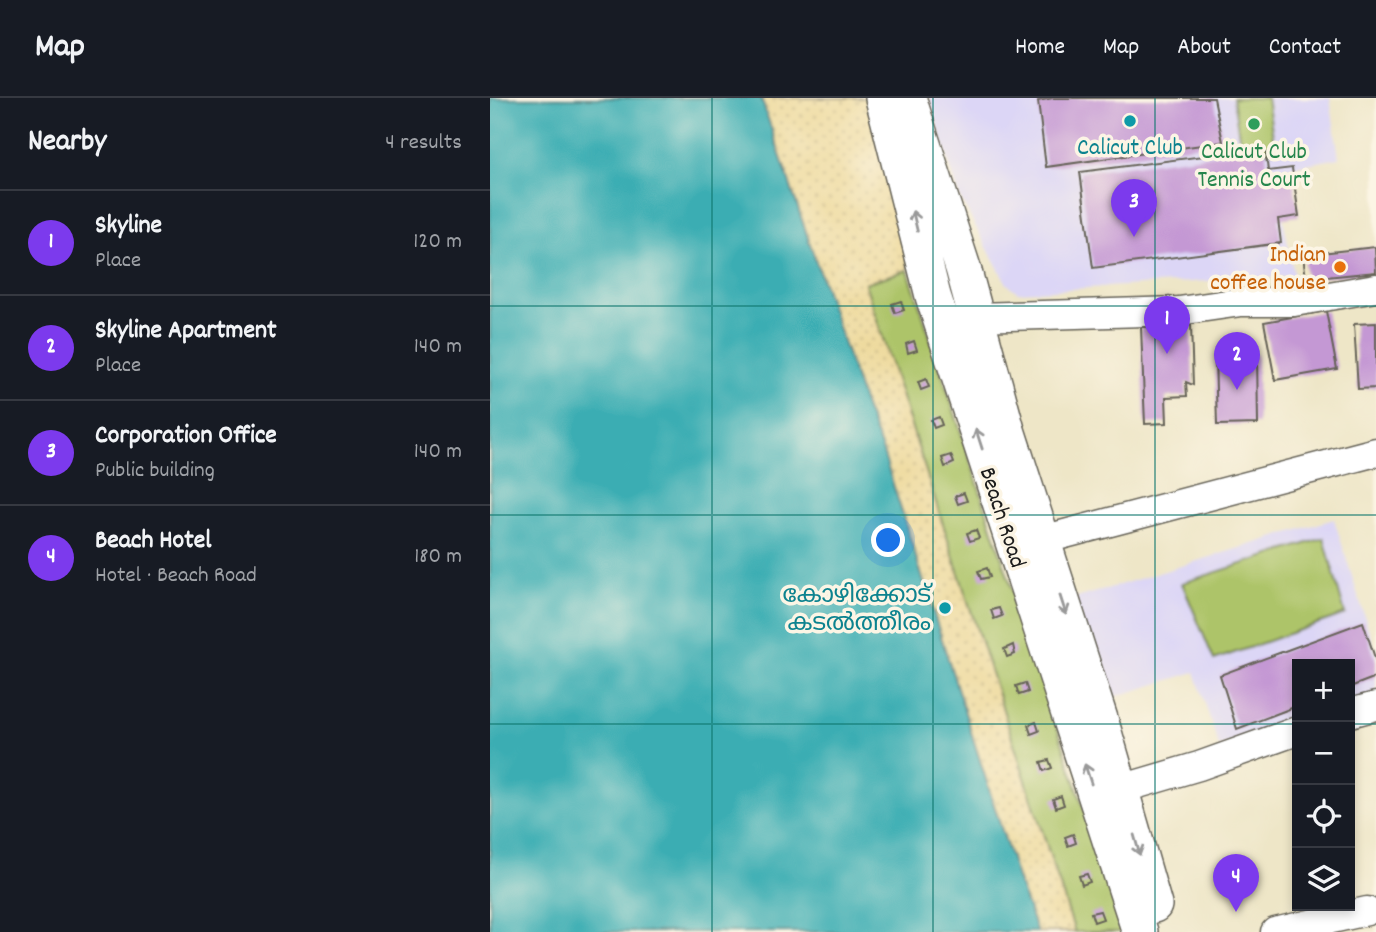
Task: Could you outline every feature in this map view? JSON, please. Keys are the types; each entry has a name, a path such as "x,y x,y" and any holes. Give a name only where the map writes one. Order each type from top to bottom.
{"main road":[{"name":"Beach Road","path":"883,98 943,327 1140,932"},
{"name":"Beach Road","path":"908,98 963,268 1042,540 1121,789 1160,932"}],"street":[{"path":"943,327 976,317 1179,312 1241,302 1294,302 1376,288"},
{"path":"1042,540 1376,452"},
{"path":"1355,712 1376,706"},
{"path":"1121,789 1199,766 1292,733"},
{"path":"1275,932 1367,911"}],"shaded area":[{"path":"929,98 1330,98 1339,158 1274,170 1294,276 1018,292 1007,284 960,198"},
{"path":"1334,519 1376,653 1376,698 1355,704 1355,659 1292,659 1292,725 1219,747 1195,672 1105,700 1074,599"}],"sand":[{"name":"കോഴിക്കോട് കടൽത്തീരം","path":"760,98 867,98 907,246 908,270 865,283 1075,932 1022,932"}],"green space":[{"name":"Calicut Club Tennis Court","path":"1233,98 1267,98 1275,150 1242,155"},
{"path":"908,270 1124,932 1075,932 865,283"},
{"path":"1324,538 1345,614 1214,660 1182,583"}],"water":[{"path":"490,98 761,98 866,410 882,449 1017,878 1037,932 490,932"}],"building":[{"name":"Calicut Club","path":"1053,98 1214,98 1223,142 1046,167 1038,101"},
{"path":"1265,148 1268,171 1292,168 1299,216 1278,219 1281,243 1093,268 1080,172"},
{"name":"Indian coffee house","path":"1375,247 1376,272 1306,279 1303,255"},
{"path":"901,301 904,310 895,313 892,304"},
{"path":"1326,311 1337,369 1275,380 1264,322"},
{"path":"1376,323 1376,388 1358,389 1354,324"},
{"path":"1191,325 1193,385 1186,382 1187,396 1166,397 1167,423 1145,424 1141,327"},
{"path":"914,341 917,350 908,353 906,344"},
{"path":"1257,354 1258,424 1217,425 1215,355"},
{"path":"926,379 929,387 921,390 918,382"},
{"path":"939,417 942,425 934,428 931,420"},
{"path":"951,455 954,463 945,467 942,458"},
{"path":"964,493 967,501 958,504 955,496"},
{"path":"976,530 979,538 970,541 967,533"},
{"path":"987,568 990,577 981,579 978,571"},
{"path":"999,608 1002,616 994,619 991,610"},
{"path":"1363,622 1376,661 1376,677 1355,685 1355,659 1292,659 1292,708 1237,729 1220,675"},
{"path":"1013,645 1015,654 1007,657 1004,649"},
{"path":"1025,683 1028,692 1019,695 1016,686"},
{"path":"1036,722 1039,731 1031,734 1028,725"},
{"path":"1049,760 1052,768 1044,771 1041,762"},
{"path":"1061,796 1064,805 1056,808 1053,799"},
{"path":"1073,834 1076,843 1068,846 1065,837"},
{"path":"1087,874 1090,882 1082,885 1079,876"},
{"path":"1100,911 1103,919 1094,922 1091,913"}],"place":[{"name":"Calicut Club","path":"1130,121"},
{"name":"Calicut Club Tennis Court","path":"1254,124"},
{"name":"Corporation Office","path":"1134,237"},
{"name":"Indian coffee house","path":"1340,267"},
{"name":"Skyline","path":"1167,354"},
{"name":"Skyline Apartment","path":"1237,390"},
{"name":"കോഴിക്കോട് കടൽത്തീരം","path":"945,608"},
{"name":"Beach Hotel","path":"1236,912"}]}
